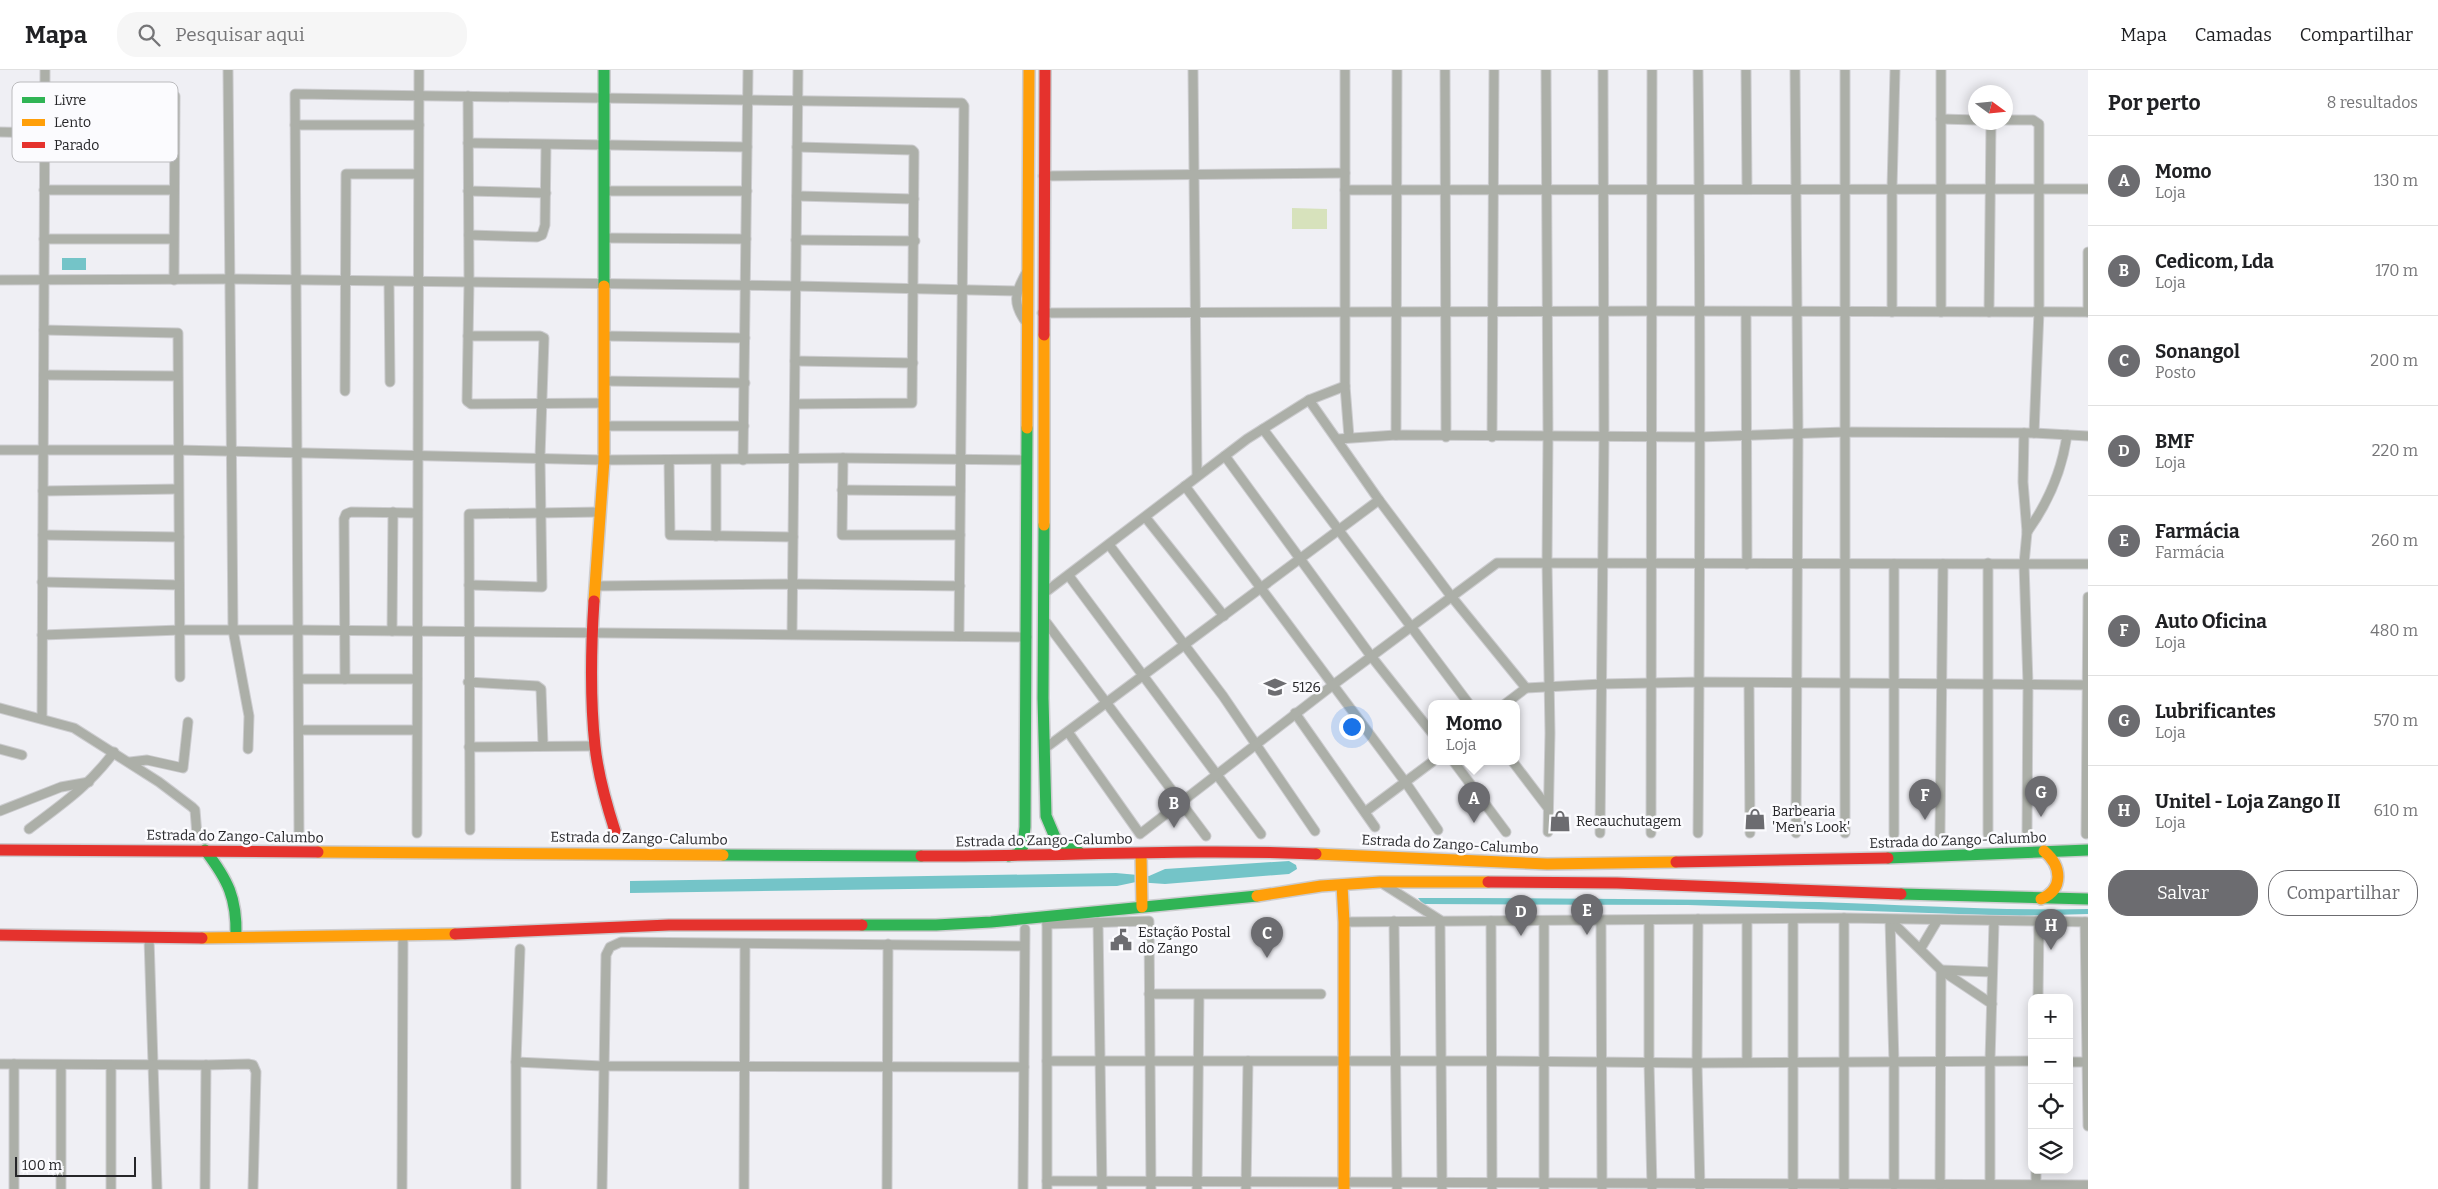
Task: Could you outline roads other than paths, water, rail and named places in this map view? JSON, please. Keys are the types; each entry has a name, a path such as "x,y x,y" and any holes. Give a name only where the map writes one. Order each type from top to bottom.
{"main road":[{"path":"604,70 604,460 597,586 592,633 595,746 605,799 615,831"},
{"path":"1008,857 1018,854 1025,837 1028,637 1026,460 1029,70"},
{"path":"1045,70 1042,313 1046,816 1053,836 1062,846 1099,855"},
{"name":"Estrada do Zango-Calumbo","path":"0,850 205,850 363,853 510,852 1008,857 1248,851 1302,852 1508,864 1873,859 2088,850"},
{"path":"205,850 224,876 234,896 236,936"},
{"path":"2039,900 2052,894 2058,884 2055,860 2044,851"},
{"path":"1141,854 1142,906"},
{"path":"0,935 149,938 403,936 669,925 936,925 1047,919 1142,906 1244,898 1380,882 1627,883 2039,900 2088,899"},
{"path":"1342,885 1344,922 1344,1186"}],"street":[{"path":"228,70 233,630 249,716 248,749"},
{"path":"417,832 417,513 420,282 419,70"},
{"path":"743,460 748,70"},
{"path":"792,634 798,70"},
{"path":"1193,70 1197,475"},
{"path":"1345,70 1345,386 1350,437"},
{"path":"1396,435 1397,70"},
{"path":"1444,70 1446,437"},
{"path":"1492,438 1494,70"},
{"path":"1546,70 1548,832"},
{"path":"1600,833 1604,437 1603,70"},
{"path":"1651,833 1650,438 1652,70"},
{"path":"1698,70 1701,311 1698,437 1700,564 1698,833"},
{"path":"1746,70 1747,188"},
{"path":"1795,70 1798,435 1795,684 1796,834"},
{"path":"1845,70 1845,833"},
{"path":"1892,312 1894,70"},
{"path":"1941,70 1941,312"},
{"path":"299,833 300,730 294,94 798,99 962,103 964,106 959,636"},
{"path":"468,96 468,403 604,403"},
{"path":"1941,119 1968,120"},
{"path":"2013,120 2033,120 2038,124 2039,312 2034,433"},
{"path":"295,125 419,125"},
{"path":"1989,312 1990,130"},
{"path":"0,132 0,141"},
{"path":"468,143 604,147 747,147"},
{"path":"469,235 542,236 545,225 546,145"},
{"path":"795,404 909,405 912,400 914,288 914,152 912,150 797,147"},
{"path":"42,718 45,162"},
{"path":"173,162 174,280"},
{"path":"1043,176 1345,173"},
{"path":"345,391 346,174 418,174"},
{"path":"1345,190 1747,188 1796,191 1892,188 2088,188"},
{"path":"44,190 173,190"},
{"path":"468,191 546,193"},
{"path":"604,191 747,191"},
{"path":"796,196 914,199"},
{"path":"604,238 746,240"},
{"path":"44,239 173,239"},
{"path":"796,240 914,241"},
{"path":"1042,313 1446,313 1547,311 2088,312 2088,252"},
{"path":"1028,269 1017,291 1016,306 1028,324"},
{"path":"0,280 230,279 796,286 1017,291"},
{"path":"389,282 390,382"},
{"path":"1746,312 1746,564"},
{"path":"44,330 178,332 180,678"},
{"path":"468,336 543,336 540,457 542,587 469,586"},
{"path":"604,336 745,338"},
{"path":"795,361 913,363"},
{"path":"44,375 177,376"},
{"path":"604,381 744,383"},
{"path":"1043,594 1110,546 1197,475 1263,429 1309,400 1345,386"},
{"path":"1309,400 1379,500 1451,596 1526,688"},
{"path":"604,426 744,426"},
{"path":"1263,429 1466,700"},
{"path":"1338,439 1396,435 1492,438 1548,436 1650,438 1798,435 1845,432 2034,433 2088,436"},
{"path":"2024,433 2023,482 2027,532 2024,564 2028,684 2027,834"},
{"path":"2027,532 2039,513 2064,458 2067,434"},
{"path":"0,450 178,450 604,460 843,458 1026,460"},
{"path":"1225,456 1370,656 1428,728"},
{"path":"843,458 842,535 960,535"},
{"path":"669,460 669,534 793,537"},
{"path":"716,460 716,536"},
{"path":"1185,486 1406,783 1438,830"},
{"path":"43,491 178,489"},
{"path":"842,490 960,491"},
{"path":"1044,749 1340,531 1379,500"},
{"path":"345,680 344,519 346,514 351,512 417,513"},
{"path":"392,631 393,512"},
{"path":"470,830 468,682 469,514 600,512"},
{"path":"1146,518 1224,616"},
{"path":"43,535 179,537"},
{"path":"1110,546 1258,744 1315,831"},
{"path":"1068,732 1140,834 1333,684 1497,563 2088,564"},
{"path":"1988,563 1988,834"},
{"path":"1894,564 1894,834"},
{"path":"1940,834 1942,564"},
{"path":"1069,576 1261,834"},
{"path":"42,582 179,585"},
{"path":"597,586 793,584 960,586"},
{"path":"2086,834 2088,597"},
{"path":"1043,618 1206,836"},
{"path":"42,634 180,630 346,630 1028,637"},
{"path":"299,680 417,679"},
{"path":"468,682 537,686 541,689 542,745"},
{"path":"1510,700 1526,688 1602,684 1699,682 1795,684 2088,684"},
{"path":"1749,683 1750,833"},
{"path":"0,708 74,728 130,762 192,807 197,835"},
{"path":"1295,713 1375,827"},
{"path":"130,762 147,760 183,768 188,722"},
{"path":"300,730 416,730"},
{"path":"469,747 595,746"},
{"path":"0,749 22,755"},
{"path":"29,829 89,782 114,752"},
{"path":"1365,812 1428,765"},
{"path":"1456,765 1506,832"},
{"path":"1515,765 1548,808"},
{"path":"0,811 61,787 89,782"},
{"path":"1380,882 1440,920"},
{"path":"1344,922 1844,918 2039,923 2086,922 2088,1126"},
{"path":"1844,918 1844,1187"},
{"path":"1151,1185 1149,922 1047,919 1047,1185 1544,1187 1844,1187 1894,1185 2036,1187 2088,1185"},
{"path":"1698,919 1697,1063 1700,1187"},
{"path":"1793,919 1793,1186"},
{"path":"1440,920 1442,1186"},
{"path":"1491,920 1492,1186"},
{"path":"1601,920 1602,1186"},
{"path":"1649,920 1649,1062 1652,1186"},
{"path":"1747,920 1747,1062"},
{"path":"1890,920 1942,970 1992,1004"},
{"path":"1890,920 1894,1063 1894,1185"},
{"path":"1394,921 1397,1186"},
{"path":"1544,921 1544,1187"},
{"path":"1921,948 1937,921"},
{"path":"1098,922 1102,1185"},
{"path":"1990,1185 1990,1061 1994,922"},
{"path":"2038,994 2039,923"},
{"path":"1023,1189 1024,929"},
{"path":"402,1189 403,936"},
{"path":"149,938 157,1189"},
{"path":"602,1189 602,1066 606,955 610,947 622,942 1024,946"},
{"path":"744,1189 745,944"},
{"path":"887,1189 888,944"},
{"path":"516,1189 516,1062 520,950"},
{"path":"1942,970 1992,972"},
{"path":"1940,1185 1942,970"},
{"path":"1149,994 1321,994"},
{"path":"1197,1186 1199,995"},
{"path":"1047,1061 1545,1061 1697,1063 2028,1061"},
{"path":"1246,1186 1248,1061"},
{"path":"516,1062 602,1066 1024,1067"},
{"path":"2073,1062 2087,1062"},
{"path":"0,1064 111,1066 253,1065 256,1072 253,1189"},
{"path":"14,1064 14,1189"},
{"path":"61,1189 62,1065"},
{"path":"205,1189 206,1065"},
{"path":"111,1066 112,1189"},
{"path":"2036,1174 2036,1187"}],"water":[{"path":"62,258 86,258 86,270 62,270"},
{"path":"1289,861 1296,865 1297,869 1289,874 1165,884 1136,882 1117,886 630,893 630,881 1116,873 1149,876 1165,869"},
{"path":"1418,898 1819,902 1987,908 2088,909 2088,914 2019,916 1688,905 1423,904"}],"place":[{"name":"5126","path":"1275,687"},
{"name":"Lubrificantes","path":"2041,817"},
{"name":"Barbearia 'Men's Look'","path":"1755,819"},
{"name":"Auto Oficina","path":"1925,820"},
{"name":"Recauchutagem","path":"1560,821"},
{"name":"Momo","path":"1474,823"},
{"name":"Cedicom, Lda","path":"1174,828"},
{"name":"Farmácia","path":"1587,935"},
{"name":"BMF","path":"1521,936"},
{"name":"Estação Postal do Zango","path":"1121,940"},
{"name":"Unitel - Loja Zango II","path":"2051,950"},
{"name":"Sonangol","path":"1267,958"}]}
